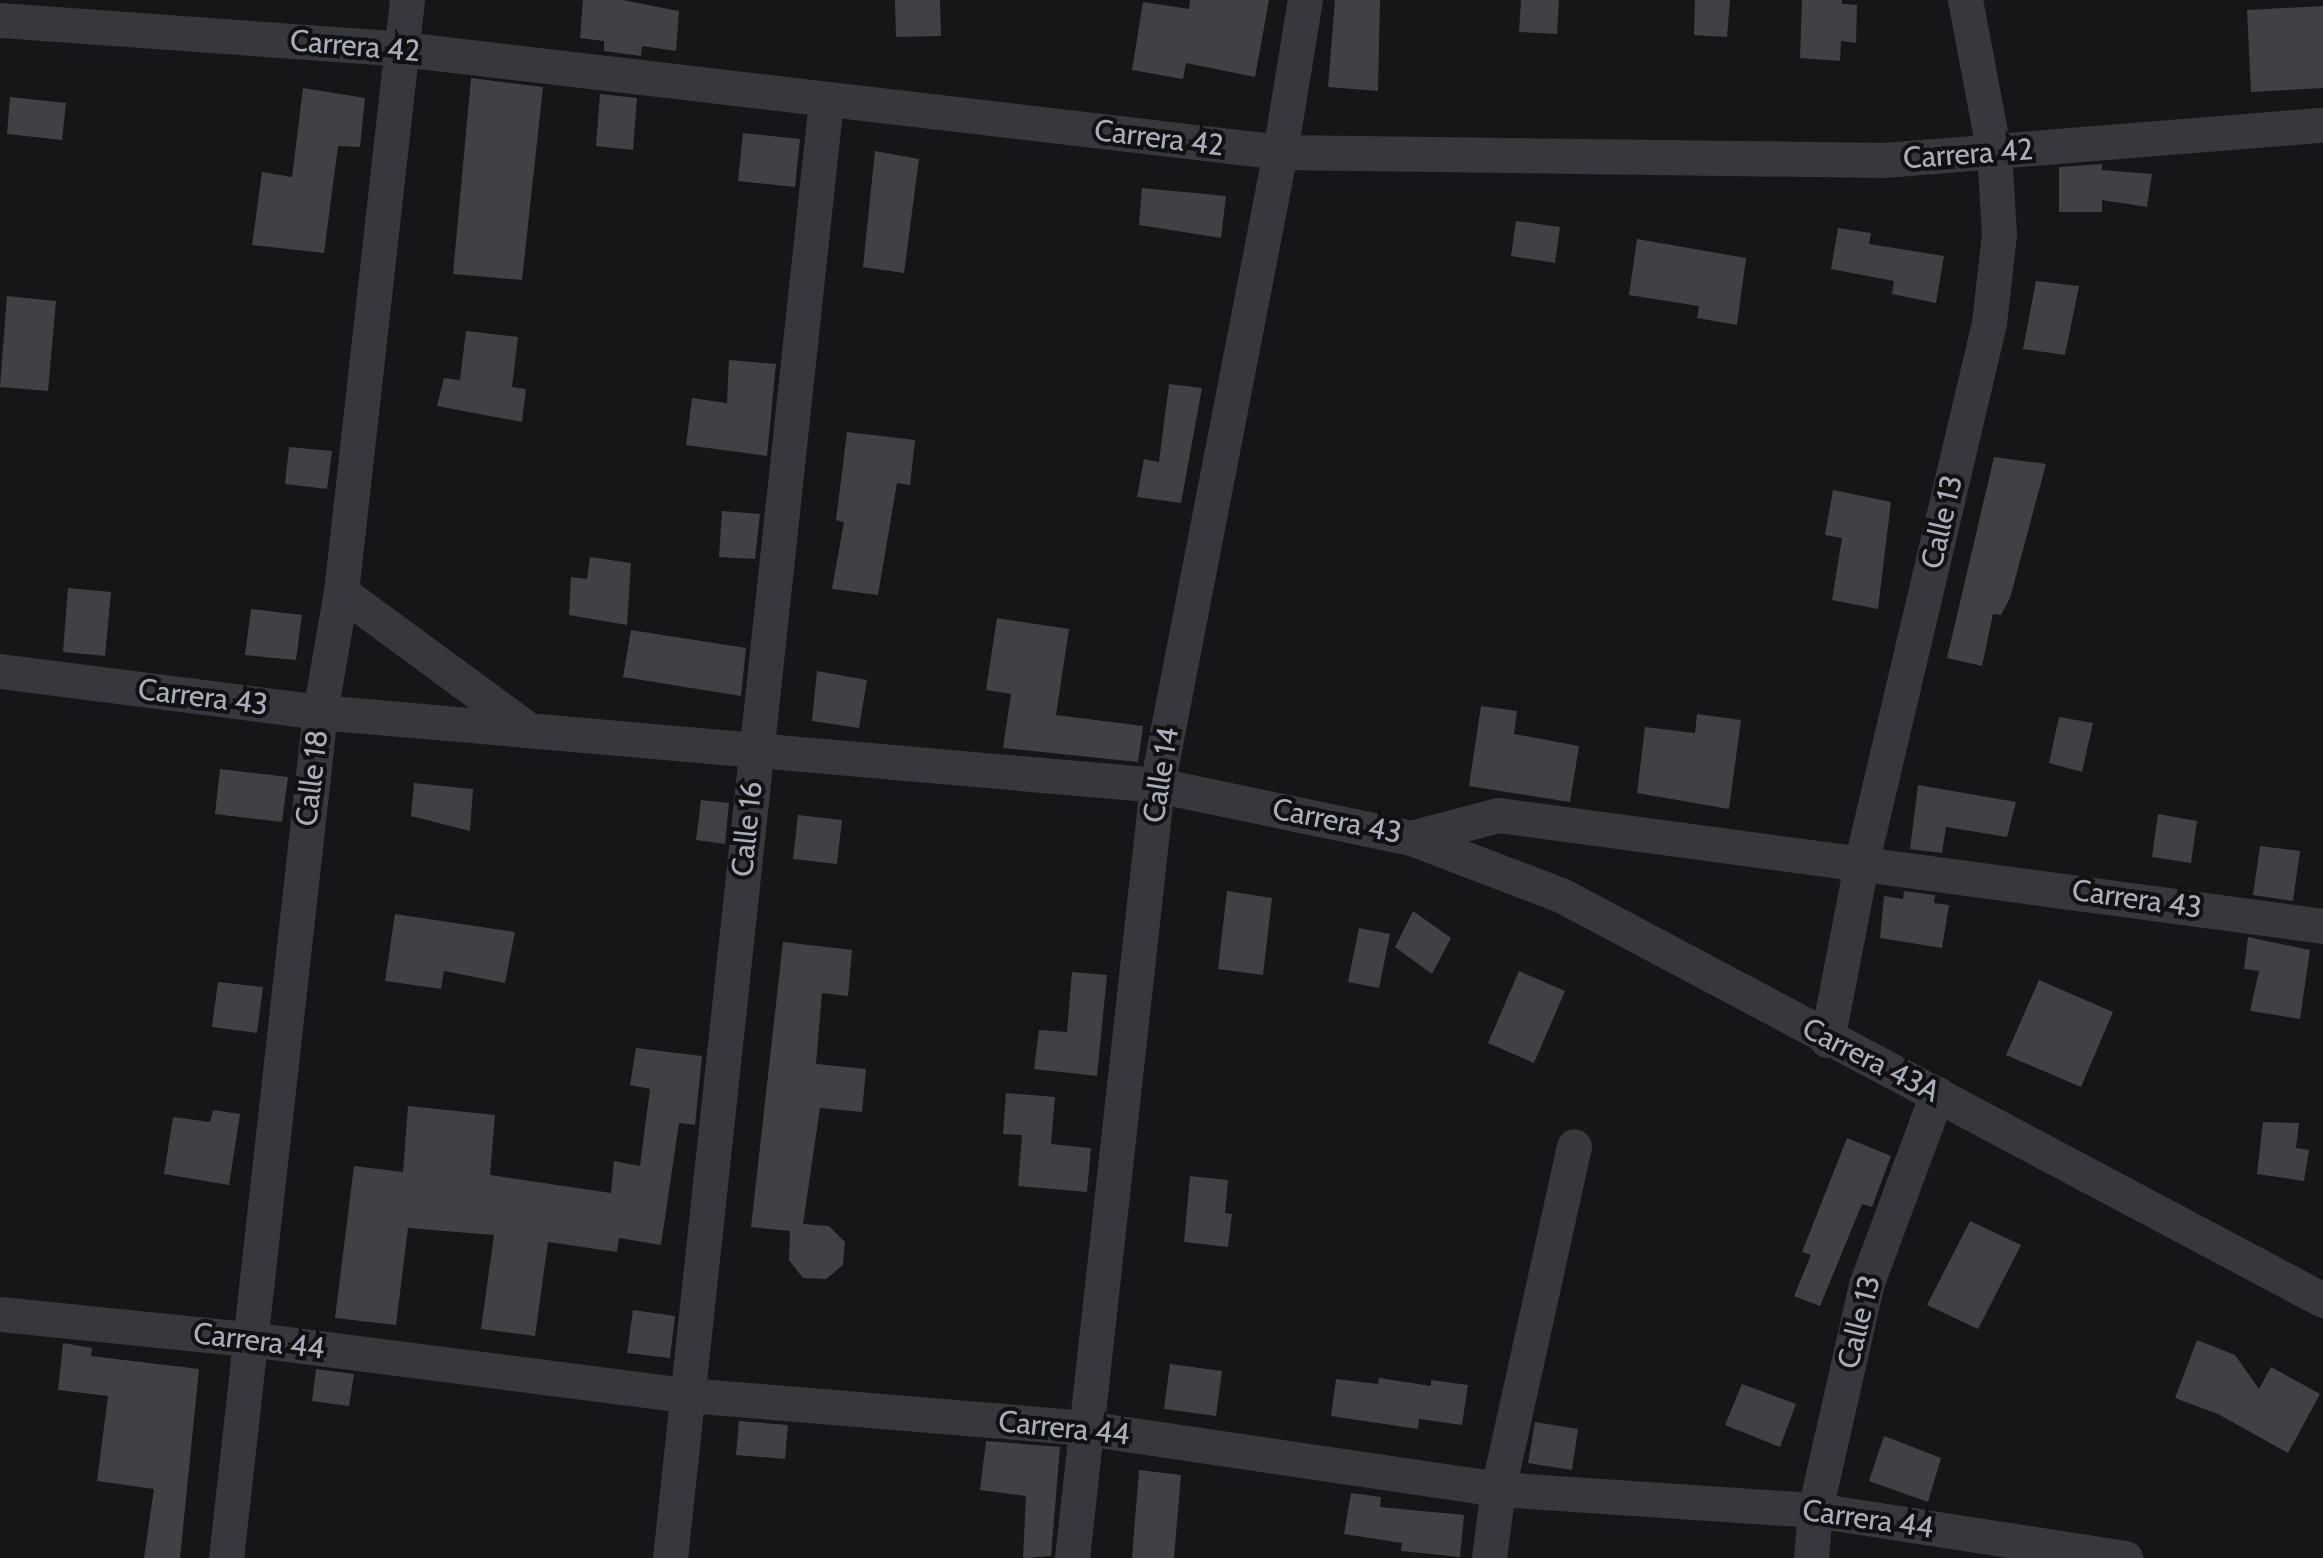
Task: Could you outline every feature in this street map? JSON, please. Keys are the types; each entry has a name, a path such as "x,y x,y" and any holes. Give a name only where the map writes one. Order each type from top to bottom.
{"street":[{"name":"Calle 18","path":"226,1558 320,712 341,592 407,0"},
{"name":"Calle 14","path":"1072,1558 1156,786 1280,152 1305,0"},
{"path":"1954,0 1965,0"},
{"name":"Calle 13","path":"1827,1040 1862,860 1989,323 1999,234 1994,153 1965,0"},
{"name":"Carrera 42","path":"0,20 402,48 1280,152 1884,160 2323,125"},
{"name":"Calle 16","path":"670,1558 826,100"},
{"path":"341,592 526,727"},
{"name":"Carrera 43","path":"0,670 320,712 526,727 1156,786 1411,838 1498,814 1862,860 2323,926"},
{"name":"Carrera 43A","path":"1411,838 1562,896 2323,1300"},
{"name":"Calle 13","path":"1810,1558 1814,1510 1866,1284 1937,1094"},
{"path":"1489,1558 1498,1489 1574,1146"},
{"name":"Carrera 44","path":"0,1314 248,1339 686,1395 1085,1428 1498,1489 1814,1510 2126,1558"}],"building":[{"path":"583,0 622,0 679,11 676,51 642,46 641,56 604,51 604,41 580,38"},
{"path":"895,0 940,0 941,36 896,37"},
{"path":"1190,0 1269,0 1255,77 1186,63 1183,79 1132,70 1143,2 1189,9"},
{"path":"1335,0 1380,0 1378,91 1328,87"},
{"path":"1521,0 1559,0 1557,34 1519,32"},
{"path":"1695,0 1730,0 1727,37 1694,35"},
{"path":"1802,0 1842,0 1842,4 1857,5 1856,43 1841,41 1840,61 1800,58"},
{"path":"2323,6 2323,88 2251,92 2247,10"},
{"path":"471,78 543,87 522,280 453,274"},
{"path":"303,88 365,98 360,147 338,146 324,253 252,245 262,172 292,177"},
{"path":"600,94 637,98 633,150 596,146"},
{"path":"10,97 66,103 62,140 7,134"},
{"path":"743,133 800,139 795,187 738,181"},
{"path":"875,151 919,159 904,273 863,267"},
{"path":"2102,164 2102,170 2152,174 2147,207 2102,200 2102,212 2059,212 2059,167"},
{"path":"1142,188 1226,196 1221,238 1139,225"},
{"path":"1516,221 1560,227 1555,263 1511,256"},
{"path":"1838,228 1871,233 1869,244 1944,256 1936,303 1892,294 1894,281 1831,269"},
{"path":"1637,239 1746,258 1737,325 1697,318 1699,306 1629,295"},
{"path":"2036,281 2079,286 2065,355 2023,349"},
{"path":"7,296 56,301 48,391 0,387"},
{"path":"466,331 518,337 512,387 526,389 522,422 437,406 444,378 460,380"},
{"path":"729,360 776,364 767,456 686,445 692,398 727,403"},
{"path":"1169,384 1202,388 1181,503 1137,497 1144,459 1159,462"},
{"path":"847,432 915,440 910,485 897,483 878,595 832,589 844,522 836,520"},
{"path":"289,447 332,451 327,489 285,484"},
{"path":"1994,457 2046,464 2010,598 2001,615 1993,614 1982,666 1947,658"},
{"path":"1833,490 1891,502 1878,609 1832,600 1842,538 1825,535"},
{"path":"722,511 760,514 755,559 719,557"},
{"path":"590,557 631,563 627,625 569,615 571,577 587,579"},
{"path":"68,588 111,592 105,656 63,652"},
{"path":"251,609 302,615 296,660 245,655"},
{"path":"997,618 1069,629 1056,715 1143,726 1138,762 1003,748 1011,694 986,690"},
{"path":"631,630 746,648 741,696 623,677"},
{"path":"817,671 867,680 859,728 812,721"},
{"path":"1481,706 1517,711 1514,734 1579,746 1570,802 1469,786"},
{"path":"1697,714 1741,720 1729,809 1637,793 1645,727 1695,733"},
{"path":"2059,717 2093,723 2082,772 2049,763"},
{"path":"220,769 288,777 282,822 215,814"},
{"path":"414,783 473,789 470,831 411,816"},
{"path":"1918,785 2016,802 2007,837 1946,827 1942,853 1910,849"},
{"path":"701,800 729,803 725,844 696,840"},
{"path":"2158,814 2197,821 2191,863 2152,857"},
{"path":"798,815 842,820 837,864 793,859"},
{"path":"2260,846 2300,851 2293,901 2253,895"},
{"path":"1227,891 1272,898 1263,975 1218,969"},
{"path":"1904,891 1935,895 1934,903 1949,905 1942,948 1880,938 1884,896 1903,899"},
{"path":"1413,911 1451,938 1432,974 1395,947"},
{"path":"395,914 515,932 505,983 444,971 441,989 385,981"},
{"path":"1359,928 1390,934 1379,988 1348,982"},
{"path":"2248,937 2310,950 2300,1019 2250,1011 2259,971 2244,969"},
{"path":"783,942 852,950 848,996 822,993 816,1064 866,1069 862,1112 820,1108 803,1224 829,1226 845,1242 843,1265 826,1279 803,1278 789,1260 790,1231 751,1227"},
{"path":"1519,971 1565,991 1534,1063 1488,1043"},
{"path":"1072,972 1107,975 1097,1076 1034,1069 1039,1030 1067,1032"},
{"path":"2039,980 2113,1012 2081,1087 2006,1055"},
{"path":"218,982 263,987 257,1033 212,1027"},
{"path":"636,1048 702,1056 695,1125 679,1123 661,1245 619,1238 617,1252 548,1242 535,1336 481,1329 494,1235 408,1228 396,1325 335,1318 354,1166 403,1172 408,1106 495,1115 490,1175 611,1193 614,1161 640,1166 650,1089 630,1085"},
{"path":"1006,1093 1055,1097 1051,1144 1091,1148 1087,1192 1018,1186 1022,1135 1003,1134"},
{"path":"213,1110 240,1114 229,1185 164,1174 173,1117 210,1122"},
{"path":"2263,1122 2299,1123 2296,1148 2309,1150 2304,1181 2257,1174"},
{"path":"1847,1138 1891,1156 1872,1207 1862,1204 1820,1306 1794,1296 1811,1255 1802,1252"},
{"path":"1190,1176 1228,1180 1225,1213 1232,1214 1228,1247 1184,1242"},
{"path":"1970,1221 2021,1245 1978,1329 1927,1305"},
{"path":"633,1310 675,1316 670,1358 627,1353"},
{"path":"2197,1340 2235,1355 2259,1389 2271,1367 2320,1394 2288,1453 2218,1414 2175,1398"},
{"path":"63,1343 92,1348 91,1356 199,1369 180,1558 144,1558 154,1489 97,1481 108,1396 58,1390"},
{"path":"1170,1364 1222,1371 1216,1416 1164,1409"},
{"path":"316,1369 354,1374 349,1406 312,1401"},
{"path":"1379,1378 1431,1386 1431,1380 1468,1385 1462,1425 1419,1419 1418,1429 1331,1416 1336,1379 1378,1384"},
{"path":"1742,1384 1796,1404 1780,1447 1725,1425"},
{"path":"739,1421 788,1425 785,1459 736,1455"},
{"path":"1535,1422 1578,1429 1572,1470 1528,1463"},
{"path":"1884,1436 1941,1458 1928,1502 1869,1481"},
{"path":"986,1441 1060,1447 1051,1556 1023,1558 1026,1496 980,1490"},
{"path":"1139,1470 1181,1475 1174,1558 1132,1558"},
{"path":"1351,1493 1381,1497 1380,1507 1464,1515 1460,1557 1401,1551 1402,1543 1344,1534"}]}
